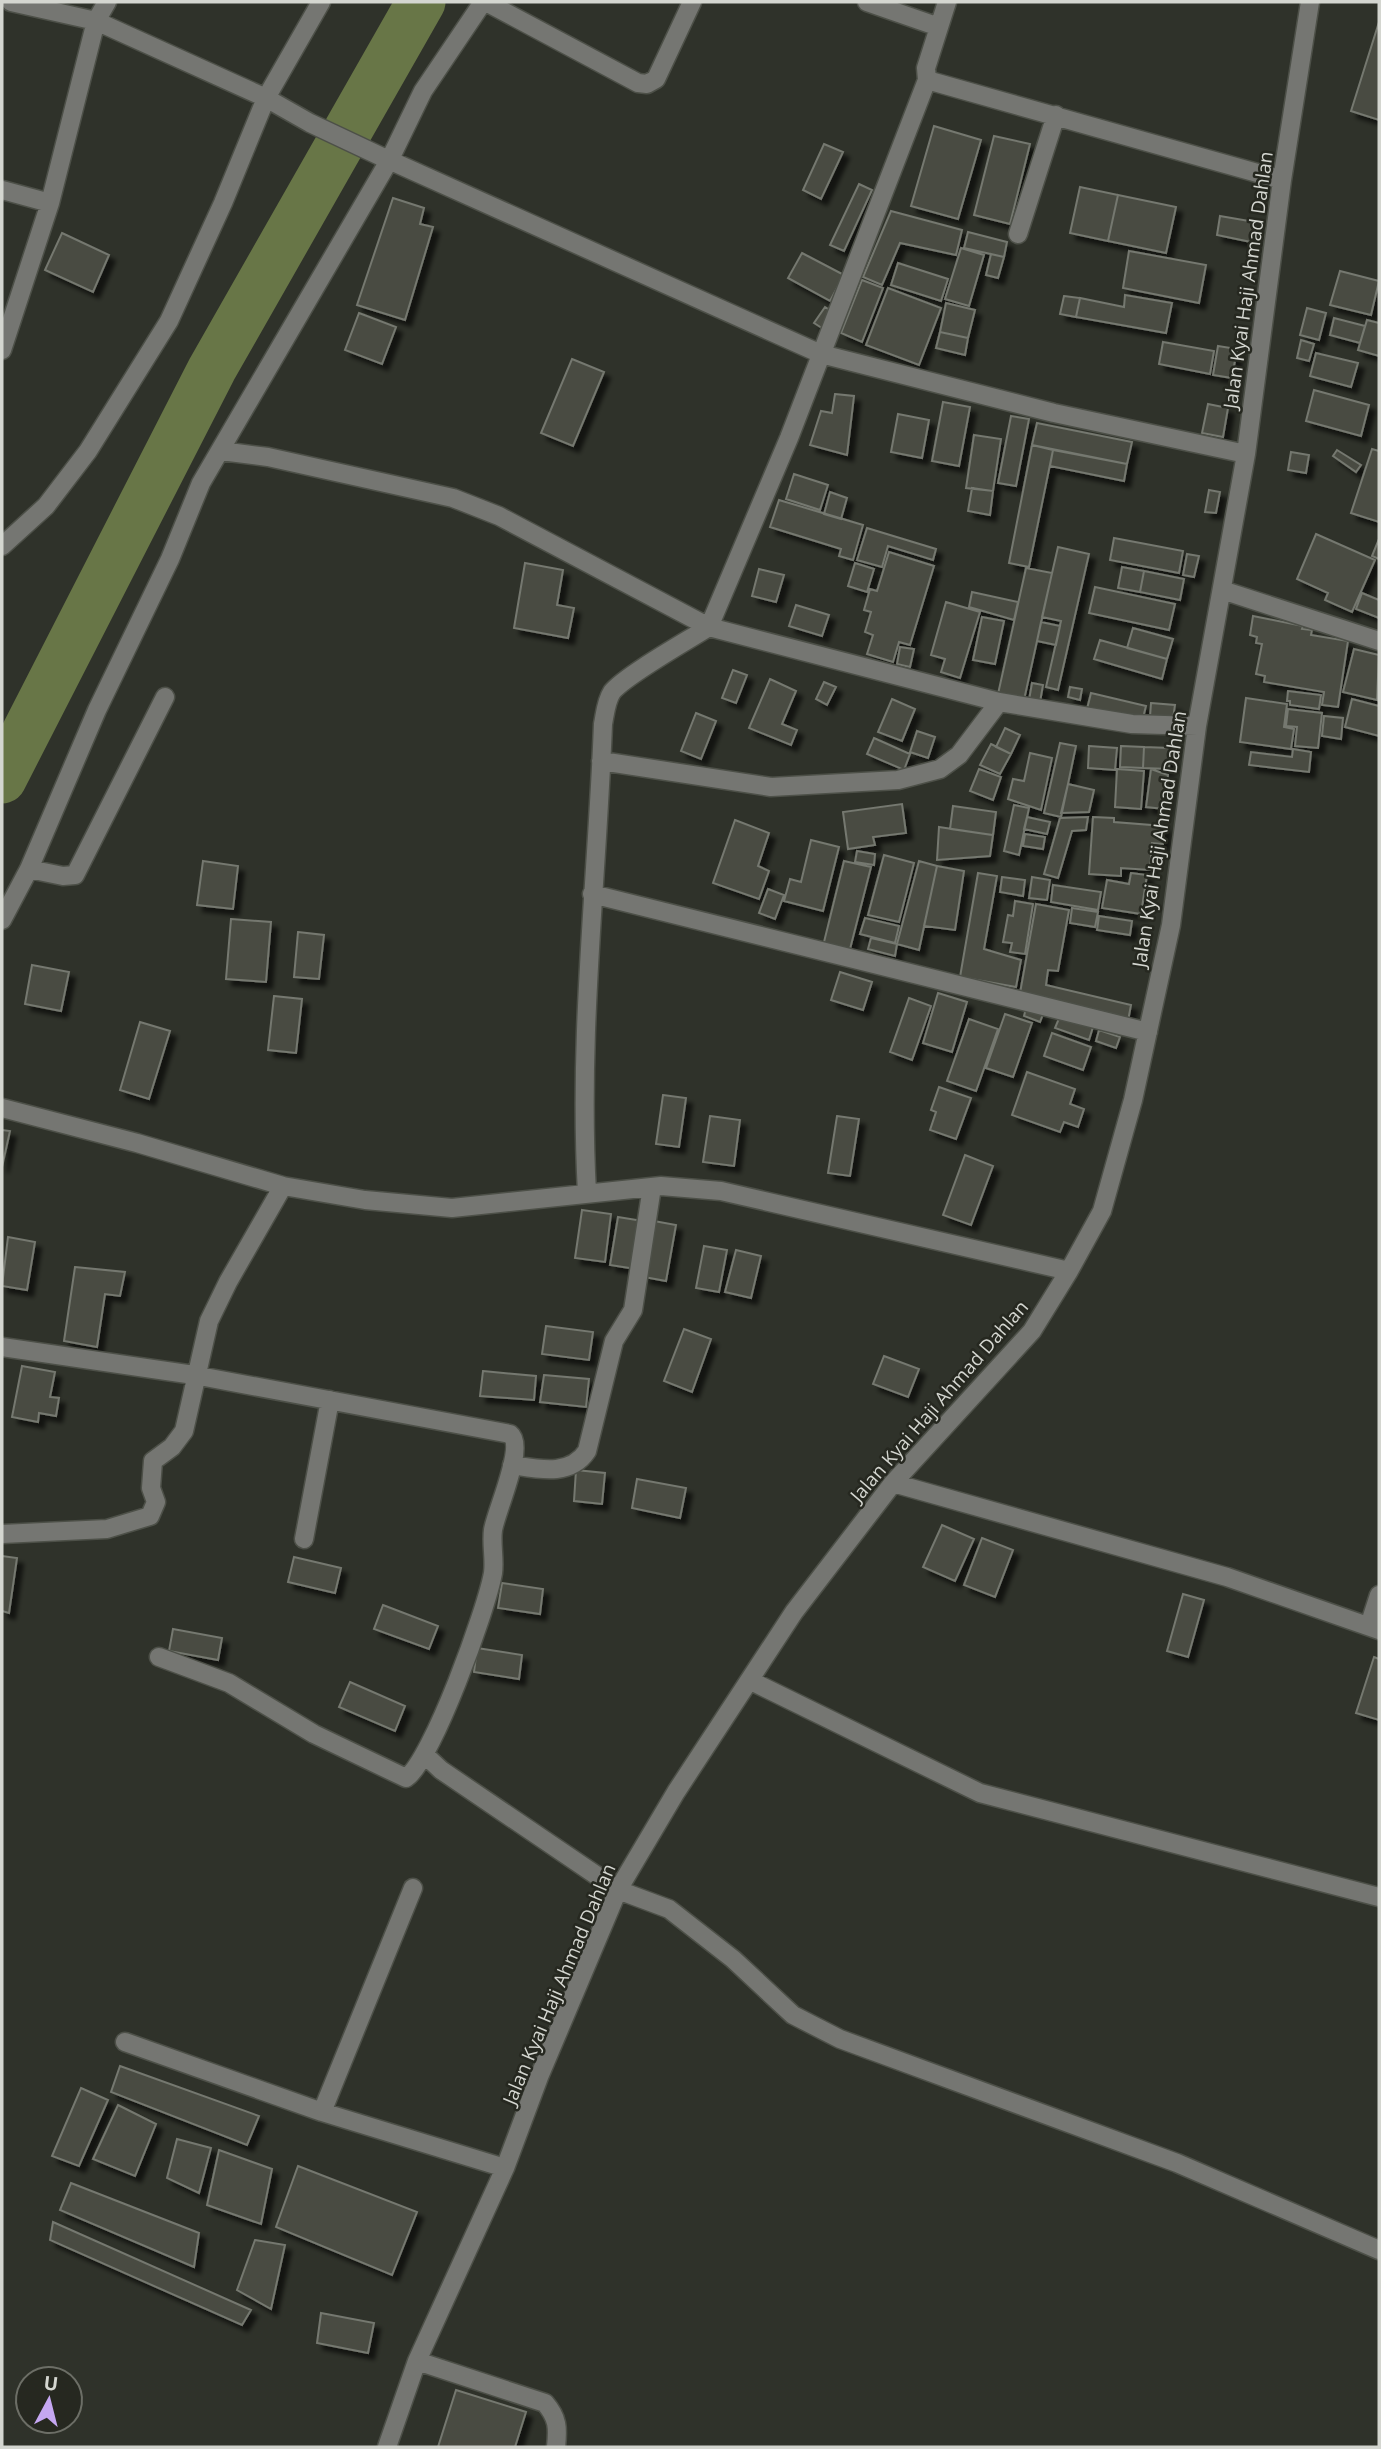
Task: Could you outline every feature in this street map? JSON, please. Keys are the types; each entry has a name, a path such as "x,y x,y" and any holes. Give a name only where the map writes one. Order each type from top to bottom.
{"street":[{"path":"11,2 96,21 266,98 310,123 385,158 821,354 1054,413 1246,454"},
{"path":"2,349 50,203 96,21 107,2"},
{"path":"3,545 46,506 88,452 169,321 223,203 266,98 321,2"},
{"path":"2,920 29,869 97,710 170,559 201,483 423,91 484,2 638,83 648,84 656,79 692,2"},
{"path":"867,2 939,27"},
{"path":"586,1193 583,1126 584,1019 603,724 613,692 709,627 789,438 927,80 926,68 947,2"},
{"name":"Jalan Kyai Haji Ahmad Dahlan","path":"387,2447 417,2361 505,2168 539,2077 618,1890 676,1792 794,1612 893,1483 1032,1331 1102,1211 1133,1100 1171,925 1197,726 1246,454 1282,180 1310,2"},
{"path":"927,80 1282,180"},
{"path":"1018,234 1056,115"},
{"path":"2,190 50,203"},
{"path":"221,451 268,457 453,498 499,516 709,627 999,702 1132,724 1197,726"},
{"path":"2,523 3,545"},
{"path":"1222,590 1379,641"},
{"path":"29,869 63,876 75,875 165,697"},
{"path":"601,761 771,787 898,780 940,769 959,755 999,702"},
{"path":"592,894 1148,1032"},
{"path":"2,1108 137,1143 283,1186 409,1206 452,1208 652,1187 721,1191 1069,1271"},
{"path":"2,1534 107,1529 150,1516 156,1502 151,1489 153,1461 172,1447 184,1431 194,1375 209,1321 283,1186"},
{"path":"512,1465 544,1470 565,1468 581,1461 587,1451 614,1341 633,1310 652,1187"},
{"path":"2,1347 194,1375 330,1400 510,1434 517,1444 493,1530 494,1570 484,1607 425,1755 413,1774 406,1778 397,1777 314,1734 229,1682 159,1657"},
{"path":"304,1539 330,1400"},
{"path":"893,1483 1227,1577 1374,1628 1379,1595"},
{"path":"751,1681 980,1793 1379,1898"},
{"path":"425,1755 441,1770 618,1890 668,1909 724,1952 793,2015 840,2039 1177,2163 1379,2250"},
{"path":"322,2112 413,1888"},
{"path":"125,2042 322,2112 505,2168"},
{"path":"417,2361 545,2403 555,2414 558,2428 556,2447"}],"building":[{"path":"1379,22 1379,120 1351,111"},
{"path":"934,126 981,140 958,219 911,206"},
{"path":"994,136 1030,144 1010,224 974,215"},
{"path":"824,144 843,152 821,199 803,190"},
{"path":"859,184 872,190 844,251 830,245"},
{"path":"1080,187 1118,195 1108,241 1070,233"},
{"path":"1118,195 1176,207 1166,253 1108,241"},
{"path":"393,198 424,208 420,224 433,227 405,320 357,305"},
{"path":"891,211 962,230 956,255 900,243 882,285 863,277"},
{"path":"1220,216 1255,222 1251,242 1217,235"},
{"path":"968,232 1007,242 1004,257 964,248"},
{"path":"62,233 109,255 93,292 45,270"},
{"path":"961,248 984,255 969,306 945,299"},
{"path":"1129,251 1206,265 1199,303 1123,288"},
{"path":"802,253 844,275 830,301 788,278"},
{"path":"991,254 1004,257 998,278 986,275"},
{"path":"898,263 948,279 941,301 891,285"},
{"path":"1340,271 1379,281 1371,315 1330,305"},
{"path":"862,280 883,288 862,342 841,333"},
{"path":"888,288 941,308 919,365 866,345"},
{"path":"1125,295 1172,303 1166,333 1076,317 1080,298 1124,307"},
{"path":"1064,296 1080,298 1076,317 1060,314"},
{"path":"946,303 975,310 968,338 940,332"},
{"path":"825,307 836,314 825,330 814,323"},
{"path":"1307,308 1326,313 1319,340 1300,335"},
{"path":"359,313 396,327 382,364 345,350"},
{"path":"1334,318 1365,326 1360,343 1330,335"},
{"path":"1367,320 1379,323 1379,356 1358,350"},
{"path":"940,332 968,338 965,355 936,348"},
{"path":"1301,340 1314,344 1309,361 1297,358"},
{"path":"1163,342 1214,351 1210,374 1159,364"},
{"path":"1218,346 1237,349 1232,378 1213,375"},
{"path":"1316,353 1358,363 1351,387 1310,376"},
{"path":"572,359 604,372 573,446 541,433"},
{"path":"1314,390 1369,405 1361,436 1306,421"},
{"path":"835,394 854,396 847,455 810,445 821,411 832,413"},
{"path":"943,402 970,407 959,466 932,461"},
{"path":"1208,404 1228,408 1223,437 1202,433"},
{"path":"898,414 929,420 922,458 891,452"},
{"path":"1011,416 1029,419 1016,486 998,483"},
{"path":"1037,423 1132,442 1127,464 1032,445"},
{"path":"974,435 1001,439 993,491 966,488"},
{"path":"1032,445 1053,450 1029,567 1009,563"},
{"path":"1372,449 1379,451 1379,522 1351,513"},
{"path":"1053,450 1127,464 1124,481 1050,466"},
{"path":"1337,450 1361,465 1356,472 1333,456"},
{"path":"1291,452 1309,455 1306,473 1288,470"},
{"path":"794,474 828,485 820,510 786,499"},
{"path":"972,488 993,491 990,515 968,511"},
{"path":"1209,490 1220,492 1216,513 1205,512"},
{"path":"830,492 847,498 841,519 824,514"},
{"path":"779,500 863,525 853,560 839,556 841,549 770,527"},
{"path":"867,528 936,549 933,560 888,546 882,567 857,560"},
{"path":"1316,534 1375,560 1352,612 1325,600 1328,593 1297,579"},
{"path":"1114,538 1183,551 1179,573 1110,560"},
{"path":"1379,539 1379,559 1372,556"},
{"path":"1058,547 1089,554 1058,690 1046,687 1061,621 1042,617"},
{"path":"889,552 934,566 910,645 899,642 893,662 867,654 873,635 865,632 871,612 864,610 870,589 877,591"},
{"path":"1187,554 1199,556 1194,577 1183,575"},
{"path":"525,563 563,570 557,605 574,608 568,638 514,628"},
{"path":"855,563 874,569 867,592 848,586"},
{"path":"1122,567 1144,571 1140,592 1118,588"},
{"path":"1026,568 1052,573 1024,700 998,694"},
{"path":"759,569 784,575 776,602 752,596"},
{"path":"1144,571 1184,579 1180,600 1140,592"},
{"path":"1095,587 1175,604 1169,630 1089,613"},
{"path":"972,592 1018,602 1014,620 969,607"},
{"path":"1362,593 1379,600 1379,618 1356,609"},
{"path":"946,602 980,612 960,678 941,672 945,659 931,655"},
{"path":"796,605 829,615 822,636 789,626"},
{"path":"1253,616 1303,626 1302,629 1312,630 1311,635 1348,641 1338,707 1322,705 1324,692 1264,682 1265,676 1256,674 1262,644 1256,643 1257,637 1250,635"},
{"path":"982,617 1004,621 995,664 973,660"},
{"path":"1041,622 1060,626 1056,645 1037,641"},
{"path":"1133,628 1173,639 1167,659 1127,648"},
{"path":"1100,640 1167,659 1162,679 1094,659"},
{"path":"900,647 914,649 910,667 897,664"},
{"path":"1354,649 1379,655 1377,700 1343,692"},
{"path":"733,670 747,675 736,703 722,698"},
{"path":"770,679 796,691 782,724 797,730 791,745 749,728"},
{"path":"824,682 836,687 827,705 816,699"},
{"path":"1032,683 1043,685 1040,702 1029,700"},
{"path":"1070,687 1082,689 1080,700 1068,697"},
{"path":"1288,691 1321,695 1319,709 1290,705 1290,701 1287,701"},
{"path":"1091,693 1146,706 1142,722 1087,709"},
{"path":"1246,698 1287,704 1284,727 1294,729 1291,749 1240,742"},
{"path":"892,699 915,709 902,741 878,732"},
{"path":"1352,699 1379,706 1379,736 1345,727"},
{"path":"1151,703 1175,705 1173,719 1150,717"},
{"path":"1288,709 1322,713 1318,748 1295,746 1297,727 1286,726"},
{"path":"696,713 716,721 701,759 681,751"},
{"path":"1324,716 1343,718 1341,739 1322,736"},
{"path":"1005,728 1020,735 1011,754 996,747"},
{"path":"917,731 935,737 928,758 910,752"},
{"path":"874,738 910,754 904,770 867,754"},
{"path":"1060,743 1076,746 1061,817 1044,813"},
{"path":"991,744 1011,754 1000,774 980,765"},
{"path":"1089,746 1117,748 1115,770 1088,768"},
{"path":"1121,746 1144,747 1143,768 1120,767"},
{"path":"1144,747 1170,748 1169,769 1143,768"},
{"path":"1293,749 1311,752 1309,772 1249,765 1251,752 1292,757"},
{"path":"1030,753 1052,758 1041,810 1008,799 1013,779 1024,781"},
{"path":"979,769 1001,777 993,800 970,791"},
{"path":"1117,769 1144,771 1141,809 1115,807"},
{"path":"1151,769 1168,775 1164,809 1146,807"},
{"path":"1068,784 1094,790 1089,812 1061,813"},
{"path":"902,804 906,833 873,837 875,845 848,849 843,812"},
{"path":"1014,805 1029,808 1019,855 1004,851"},
{"path":"953,806 996,812 993,835 950,829"},
{"path":"1027,817 1050,822 1047,834 1024,829"},
{"path":"1088,817 1086,830 1072,831 1058,878 1044,874 1060,818"},
{"path":"1093,817 1114,818 1114,822 1164,826 1163,844 1152,843 1150,870 1121,868 1121,876 1089,874"},
{"path":"735,820 769,833 758,866 769,871 759,899 713,883"},
{"path":"939,827 993,835 990,856 937,860"},
{"path":"1025,834 1045,837 1043,849 1023,846"},
{"path":"811,840 839,847 823,911 784,901 790,879 801,882"},
{"path":"857,851 875,854 874,865 855,862"},
{"path":"884,855 914,863 899,922 868,915"},
{"path":"203,861 238,866 233,909 197,905"},
{"path":"844,861 871,867 849,953 823,946"},
{"path":"919,861 937,866 919,950 897,944"},
{"path":"937,866 964,871 955,930 924,926"},
{"path":"978,873 997,876 984,949 1021,960 1016,987 960,977"},
{"path":"1131,873 1147,875 1141,914 1102,908 1107,880 1129,884"},
{"path":"1002,877 1025,880 1023,896 1000,892"},
{"path":"1032,877 1050,880 1047,900 1029,898"},
{"path":"1053,885 1101,892 1098,910 1051,902"},
{"path":"768,889 784,895 775,919 759,913"},
{"path":"1015,901 1033,904 1025,954 1010,952 1012,943 1003,942 1008,915 1013,916"},
{"path":"1036,904 1069,910 1058,971 1048,970 1046,985 1131,1005 1128,1021 1020,993"},
{"path":"1072,908 1098,912 1095,927 1070,923"},
{"path":"1099,916 1132,921 1130,935 1097,930"},
{"path":"865,918 899,926 895,943 860,934"},
{"path":"231,919 271,922 266,982 226,979"},
{"path":"298,932 324,935 319,979 294,977"},
{"path":"871,938 897,944 895,956 868,949"},
{"path":"32,965 69,972 61,1011 25,1004"},
{"path":"840,972 872,982 863,1010 831,1000"},
{"path":"938,993 967,1002 952,1052 923,1043"},
{"path":"274,996 302,999 296,1053 268,1050"},
{"path":"909,998 931,1006 912,1060 890,1052"},
{"path":"1026,1008 1043,1014 1040,1022 1024,1016"},
{"path":"1005,1014 1032,1023 1013,1077 986,1068"},
{"path":"1060,1016 1093,1027 1089,1040 1055,1028"},
{"path":"969,1019 998,1029 976,1091 947,1081"},
{"path":"140,1022 170,1031 149,1099 120,1090"},
{"path":"1099,1030 1120,1037 1116,1048 1096,1041"},
{"path":"1052,1033 1091,1047 1083,1070 1044,1056"},
{"path":"1027,1072 1075,1089 1070,1104 1084,1109 1078,1127 1064,1122 1060,1132 1012,1115"},
{"path":"939,1087 971,1098 956,1139 930,1130 936,1112 931,1110"},
{"path":"663,1095 686,1098 679,1147 656,1144"},
{"path":"710,1116 740,1120 734,1166 703,1162"},
{"path":"837,1116 859,1119 850,1176 828,1173"},
{"path":"2,1130 10,1131 2,1167"},
{"path":"965,1155 993,1166 971,1225 943,1215"},
{"path":"582,1210 611,1214 605,1262 575,1258"},
{"path":"618,1217 643,1221 636,1269 610,1265"},
{"path":"654,1221 676,1225 666,1281 644,1277"},
{"path":"8,1237 35,1242 27,1290 2,1286"},
{"path":"704,1246 727,1250 719,1292 696,1288"},
{"path":"736,1250 761,1256 751,1298 725,1292"},
{"path":"75,1267 125,1272 120,1296 105,1294 97,1347 64,1341"},
{"path":"546,1326 593,1332 589,1360 542,1354"},
{"path":"684,1329 711,1339 692,1392 664,1381"},
{"path":"884,1356 919,1369 908,1397 873,1384"},
{"path":"22,1366 55,1372 50,1397 59,1398 56,1416 39,1413 38,1422 12,1417"},
{"path":"483,1371 536,1376 534,1400 480,1396"},
{"path":"544,1375 589,1379 586,1407 540,1402"},
{"path":"576,1470 605,1473 602,1504 574,1501"},
{"path":"637,1479 686,1488 680,1518 632,1508"},
{"path":"942,1525 974,1539 955,1581 923,1567"},
{"path":"982,1538 1013,1550 995,1597 964,1585"},
{"path":"2,1556 17,1558 9,1613 2,1611"},
{"path":"294,1557 341,1568 335,1593 288,1582"},
{"path":"502,1583 543,1589 540,1614 498,1608"},
{"path":"1183,1594 1204,1600 1188,1657 1167,1651"},
{"path":"383,1605 438,1626 429,1649 374,1629"},
{"path":"173,1629 222,1638 218,1660 169,1651"},
{"path":"477,1648 522,1655 519,1679 474,1672"},
{"path":"1374,1657 1379,1659 1379,1720 1356,1713"},
{"path":"350,1682 405,1706 395,1731 339,1707"},
{"path":"120,2066 259,2116 247,2145 111,2092"},
{"path":"81,2088 108,2100 79,2166 52,2156"},
{"path":"118,2105 156,2124 135,2176 93,2159"},
{"path":"177,2139 211,2148 199,2193 167,2178"},
{"path":"219,2150 272,2169 261,2224 207,2205"},
{"path":"298,2166 417,2212 392,2275 276,2227"},
{"path":"71,2183 199,2233 194,2267 60,2210"},
{"path":"53,2222 251,2310 242,2325 50,2240"},
{"path":"255,2240 285,2245 271,2309 237,2290"},
{"path":"321,2313 374,2323 368,2353 317,2343"},
{"path":"456,2390 526,2412 515,2447 438,2447"}],"waterway":[{"path":"2,779 212,369 421,2"}]}
